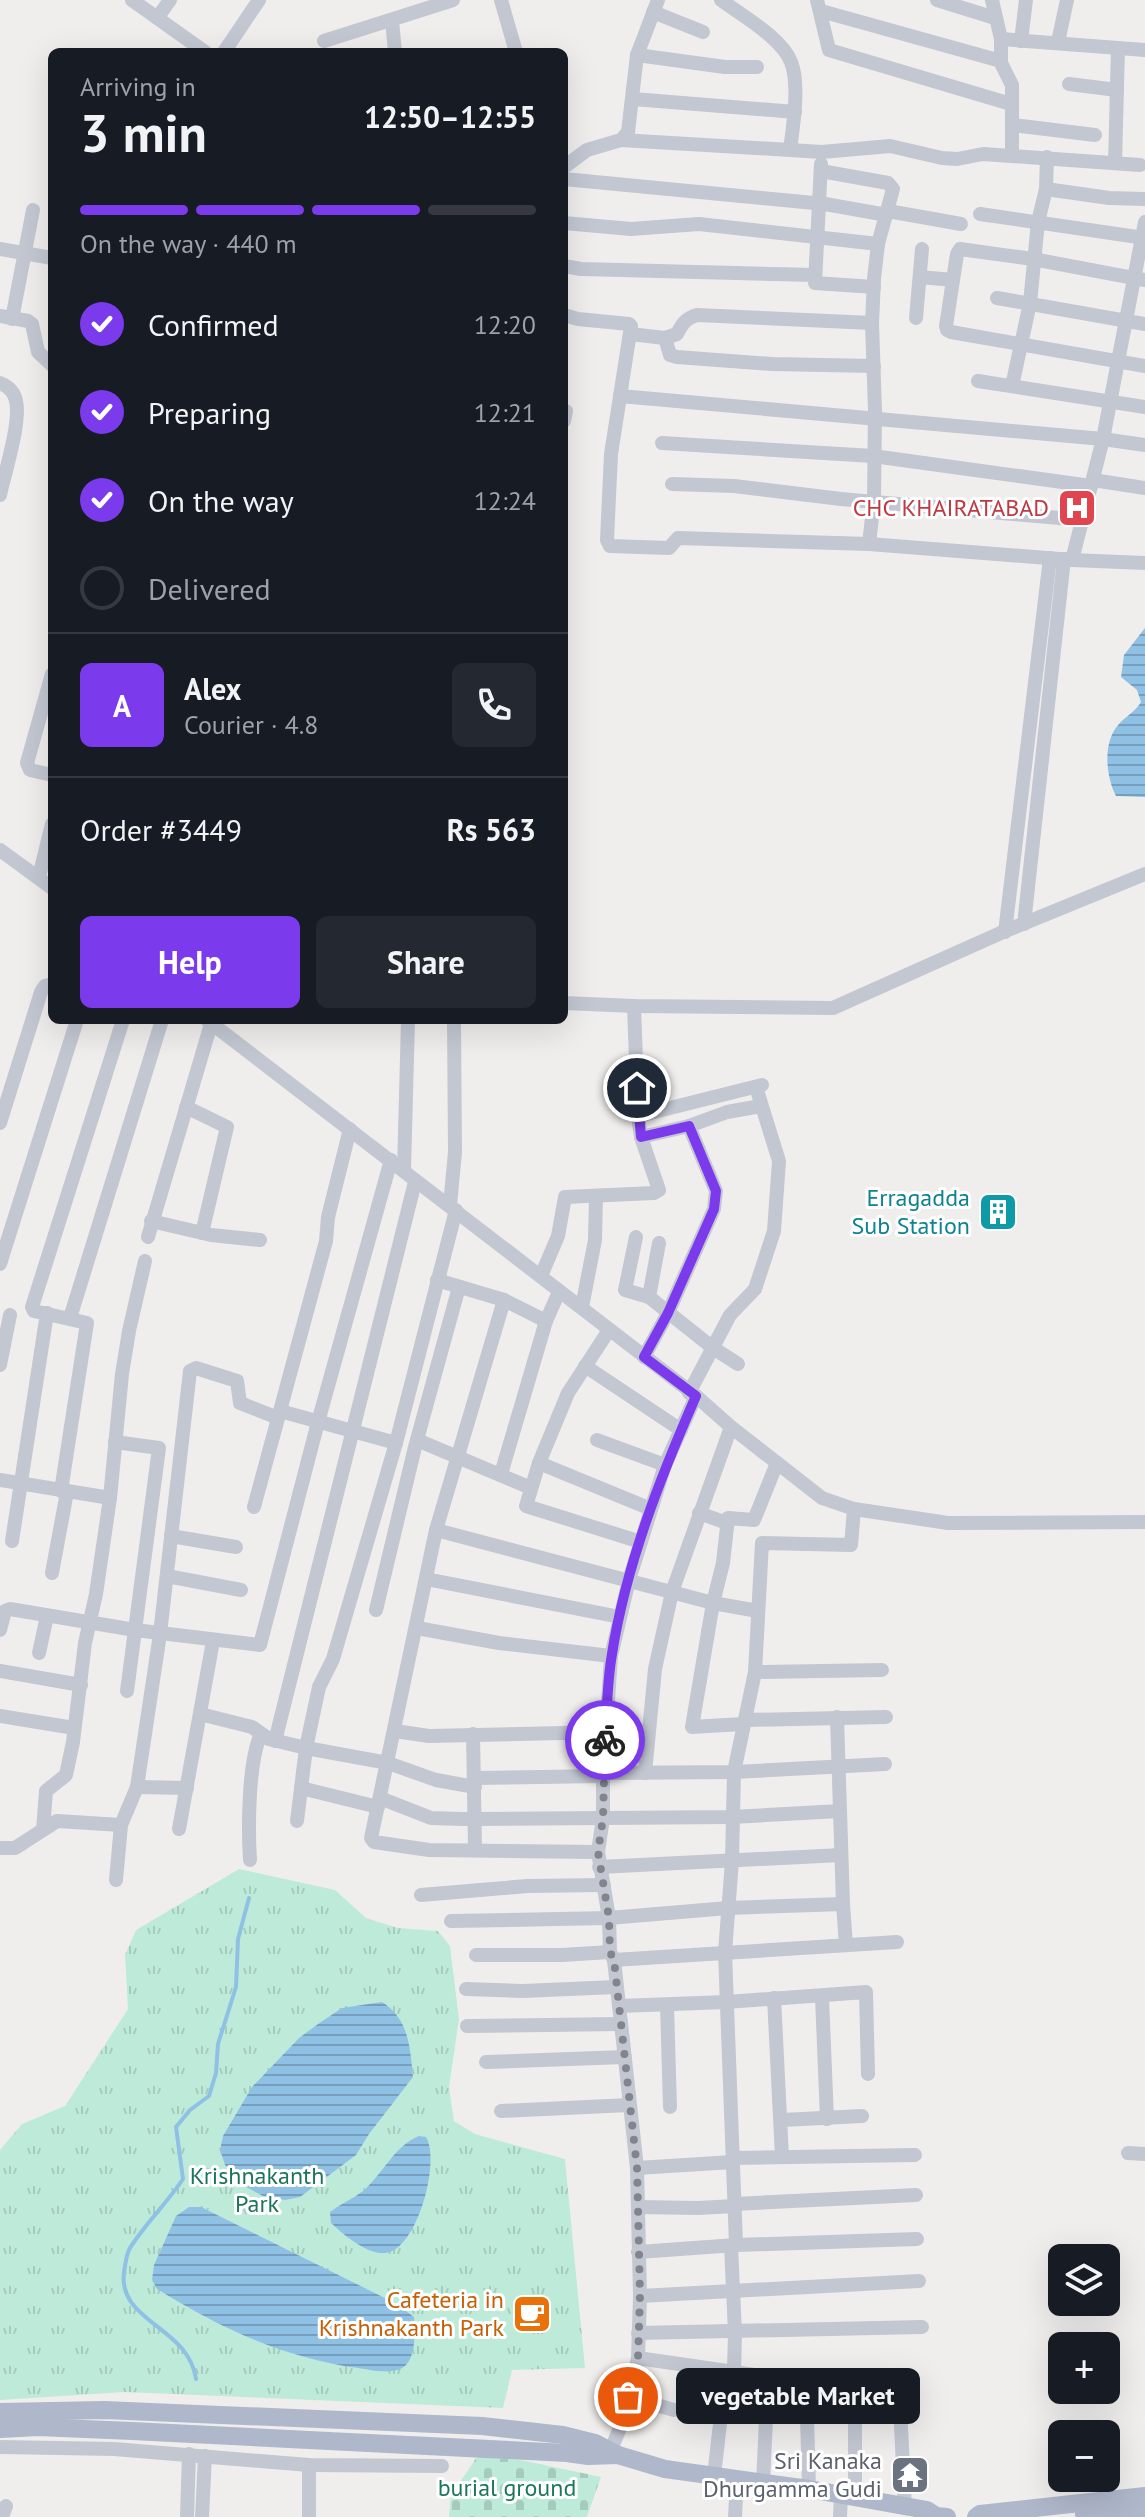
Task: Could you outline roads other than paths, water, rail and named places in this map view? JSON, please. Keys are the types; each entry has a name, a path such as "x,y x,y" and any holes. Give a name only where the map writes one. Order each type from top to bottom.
{"main road":[{"path":"0,2412 104,2410 482,2426 563,2435 595,2443 612,2454"},
{"path":"0,2429 38,2427 612,2454 665,2469 809,2489 927,2510 936,2516 947,2517"},
{"path":"1140,2509 1145,2476"},
{"path":"976,2517 980,2514 1140,2509"},
{"path":"1053,2517 1140,2509"}],"street":[{"path":"132,0 200,48"},
{"path":"158,17 170,0"},
{"path":"227,48 259,0"},
{"path":"324,41 453,0"},
{"path":"501,0 515,48"},
{"path":"721,0 770,36 790,58 795,112 790,150"},
{"path":"937,0 995,18"},
{"path":"992,0 1001,39 1001,61 1012,85 1012,155"},
{"path":"1021,41 1026,0"},
{"path":"1058,42 1067,0"},
{"path":"621,140 628,132 637,55 656,6 703,32"},
{"path":"1001,61 819,6 829,50 1011,104"},
{"path":"392,21 395,48"},
{"path":"1001,39 1145,50"},
{"path":"1115,163 1118,48"},
{"path":"637,55 725,67 757,67"},
{"path":"1069,84 1117,90"},
{"path":"633,99 795,112"},
{"path":"1013,125 1095,135"},
{"path":"568,164 587,150 621,140 822,152 890,146 942,158 1012,155 1140,165"},
{"path":"822,152 815,283 874,287"},
{"path":"1012,386 1030,303 1038,222 1046,189 1047,157"},
{"path":"821,171 890,184 893,191 878,244 874,287 874,500 869,544"},
{"path":"568,179 819,205 961,224"},
{"path":"1046,189 1109,198 1145,199"},
{"path":"33,210 25,253 6,318 32,324 38,352 48,361"},
{"path":"980,214 1144,232 1140,279 1117,361 1092,483 1082,520 1062,559 1018,821 1005,932"},
{"path":"568,223 631,229 699,224 878,244"},
{"path":"0,249 48,257"},
{"path":"916,318 922,249"},
{"path":"1140,279 960,249 946,326 947,330 1020,345 1145,366"},
{"path":"568,267 815,275"},
{"path":"920,277 953,280"},
{"path":"997,298 1145,324"},
{"path":"630,334 665,338 677,334 681,324 697,315 872,323"},
{"path":"568,316 631,326 611,454 608,545 669,548 676,538 869,544 1145,563"},
{"path":"665,338 670,355 677,357 772,364 874,366"},
{"path":"978,381 1145,407"},
{"path":"0,383 11,390 17,407 0,495"},
{"path":"620,396 1145,445"},
{"path":"662,443 873,456 1145,488"},
{"path":"672,484 734,486 841,499 1082,520"},
{"path":"1024,924 1062,559"},
{"path":"48,688 27,763 30,770 48,774"},
{"path":"1018,821 1035,825"},
{"path":"39,877 48,840"},
{"path":"0,850 48,885"},
{"path":"568,1003 833,1008 1145,874"},
{"path":"0,1123 41,992 48,985"},
{"path":"541,1276 558,1236 563,1198 658,1192 641,1137 638,1116 634,1006"},
{"path":"0,1264 76,1024"},
{"path":"52,1573 87,1323 34,1311 32,1304 122,1024"},
{"path":"70,1318 161,1024"},
{"path":"148,1237 208,1024"},
{"path":"212,1024 582,1307 822,1498 854,1509 948,1523 1145,1522"},
{"path":"404,1170 408,1024"},
{"path":"297,1821 306,1748 319,1687 333,1659 396,1443 453,1208 454,1024"},
{"path":"612,2454 638,2358 640,2296 637,2168 609,1918 598,1860 611,1656 629,1580 665,1465 713,1348 730,1315 755,1289 774,1231 779,1161 761,1106 759,1086 638,1116"},
{"path":"641,1137 689,1126 727,1112 761,1106"},
{"path":"186,1107 227,1127 202,1233"},
{"path":"644,1357 668,1313 714,1209 716,1191 689,1126"},
{"path":"254,1507 326,1241 328,1217 350,1129"},
{"path":"0,1630 7,1609 160,1634 260,1645 391,1160"},
{"path":"250,1860 249,1815 255,1759 268,1737 353,1432 415,1182"},
{"path":"582,1307 595,1240 596,1196"},
{"path":"151,1221 202,1233 260,1240"},
{"path":"636,1237 625,1290 649,1297 738,1364"},
{"path":"649,1297 659,1243"},
{"path":"43,1830 46,1791 67,1772 110,1498 129,1331 145,1261"},
{"path":"437,1280 504,1300 546,1321"},
{"path":"376,1610 417,1440 459,1287"},
{"path":"501,1474 546,1321 559,1292"},
{"path":"504,1300 436,1530 372,1842 429,1850 475,1849 598,1860 732,1861 841,1855"},
{"path":"12,1541 47,1313"},
{"path":"0,1365 10,1315"},
{"path":"609,1330 568,1393 539,1463 526,1506 641,1542"},
{"path":"585,1366 681,1430"},
{"path":"116,1880 121,1825 137,1787 160,1634 190,1371 196,1368 237,1381 240,1403 396,1443"},
{"path":"645,1773 655,1669 672,1592 731,1427"},
{"path":"417,1440 531,1488"},
{"path":"597,1440 665,1465"},
{"path":"115,1442 159,1448 127,1691"},
{"path":"539,1463 651,1509"},
{"path":"777,1463 754,1520 729,1517 727,1523 723,1563 692,1727 837,1717 886,1717"},
{"path":"0,1480 110,1498"},
{"path":"714,2476 735,2333 733,2160 725,1952 732,1861 734,1772 755,1672 762,1543 851,1545 854,1509"},
{"path":"699,1513 727,1523"},
{"path":"436,1530 713,1603 758,1611"},
{"path":"171,1536 236,1547"},
{"path":"167,1576 241,1590"},
{"path":"426,1579 620,1617"},
{"path":"39,1653 47,1616"},
{"path":"417,1628 499,1643 611,1656"},
{"path":"179,1829 213,1641"},
{"path":"755,1672 882,1670"},
{"path":"0,1671 81,1685"},
{"path":"200,1714 252,1727 268,1737 306,1748 388,1763 436,1780 475,1783 885,1764"},
{"path":"0,1716 74,1728"},
{"path":"837,1717 846,1945"},
{"path":"395,1731 429,1736 606,1732"},
{"path":"473,1734 475,1849"},
{"path":"137,1787 187,1788"},
{"path":"301,1788 379,1802 431,1818 732,1817 840,1811"},
{"path":"0,1848 15,1848 57,1821 121,1825"},
{"path":"421,1895 527,1886 604,1885"},
{"path":"451,1921 609,1918 728,1908 843,1904"},
{"path":"476,1955 612,1956 897,1942"},
{"path":"466,1989 523,1991 616,1987"},
{"path":"619,2006 822,1997 866,1992 868,2074"},
{"path":"822,1997 827,2119"},
{"path":"774,1998 782,2157"},
{"path":"667,2005 670,2107"},
{"path":"467,2026 621,2024"},
{"path":"486,2062 625,2057"},
{"path":"501,2111 629,2105"},
{"path":"782,2120 862,2116"},
{"path":"1128,2153 1145,2154"},
{"path":"637,2168 782,2157 915,2155"},
{"path":"638,2207 698,2208 916,2195"},
{"path":"638,2252 734,2245 917,2239"},
{"path":"640,2296 919,2281"},
{"path":"638,2333 922,2327"},
{"path":"638,2358 768,2377 899,2385 905,2508"},
{"path":"763,2483 768,2377"},
{"path":"806,2380 809,2489"},
{"path":"840,2517 848,2497 855,2382"},
{"path":"628,2397 674,2410"},
{"path":"0,2447 114,2449 309,2465 442,2466"},
{"path":"187,2517 189,2454"},
{"path":"202,2517 205,2456"},
{"path":"309,2465 309,2517"},
{"path":"735,2517 737,2479"}],"water":[{"path":"1145,628 1145,797 1116,796 1108,770 1110,740 1119,724 1141,702 1137,690 1121,677 1124,655"},
{"path":"382,2002 403,2025 413,2077 356,2155 300,2197 285,2200 263,2196 246,2187 225,2165 220,2150 223,2136 252,2087 299,2038 342,2008"},
{"path":"419,2136 426,2137 430,2165 428,2184 416,2222 397,2248 385,2253 371,2251 331,2223 330,2212 363,2191 403,2146"},
{"path":"189,2207 201,2207 397,2304 414,2317 414,2342 409,2361 396,2370 383,2371 304,2357 229,2329 157,2289 152,2280 154,2265 176,2216"}],"waterway":[{"path":"196,2379 190,2361 180,2346 129,2300 124,2285 125,2266 130,2248 183,2179 176,2127 190,2110 209,2096 216,2073 218,2044 236,1987 238,1939 249,1898"}],"place":[{"name":"CHC KHAIRATABAD","path":"1077,508"},
{"name":"Erragadda Sub Station","path":"998,1212"},
{"name":"Cafeteria in Krishnakanth Park","path":"532,2314"},
{"name":"vegetable Market","path":"628,2397"},
{"name":"Sri Kanaka Dhurgamma Gudi","path":"910,2475"}],"park label":[{"name":"Krishnakanth Park","path":"257,2190"},
{"name":"burial ground","path":"507,2488"}]}
